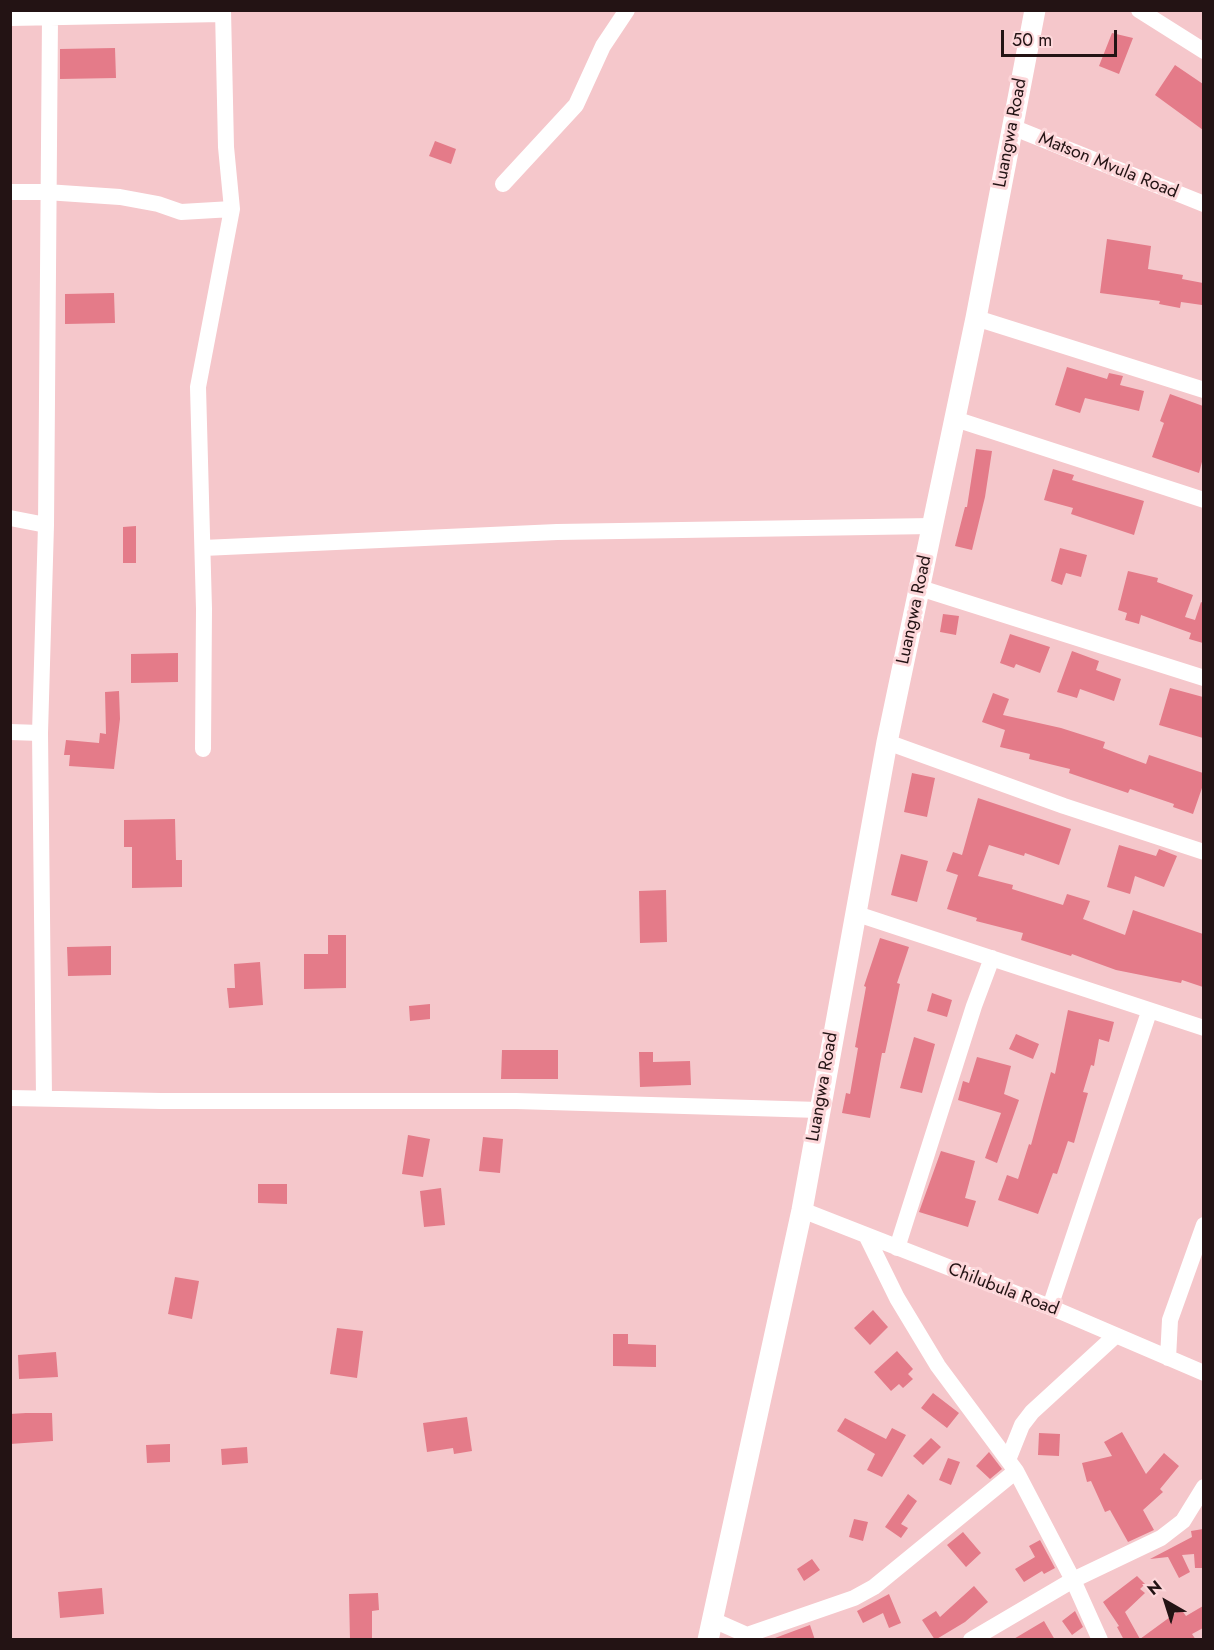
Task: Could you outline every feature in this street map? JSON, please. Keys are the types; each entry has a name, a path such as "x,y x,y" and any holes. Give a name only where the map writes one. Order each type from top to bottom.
{"street":[{"path":"503,184 576,105 603,46 627,10"},
{"name":"Luangwa Road","path":"710,1630 802,1210 854,913 887,742 976,318 1035,10"},
{"path":"1139,10 1203,51"},
{"path":"10,18 223,12 226,135 232,209 198,387 203,548 203,749"},
{"path":"44,1097 40,733 46,525 46,192 50,17"},
{"name":"Matson Mvula Road","path":"1012,127 1203,204"},
{"path":"10,192 46,192 142,200 181,212 232,209"},
{"path":"976,318 1203,390"},
{"path":"955,418 1203,500"},
{"path":"10,518 46,525"},
{"path":"203,548 557,532 932,526"},
{"path":"920,588 1203,678"},
{"path":"10,732 40,733"},
{"path":"887,742 1064,806 1203,852"},
{"path":"854,913 1203,1028"},
{"path":"897,1248 974,1006 992,958"},
{"path":"1050,1307 1149,1011"},
{"path":"10,1098 161,1101 516,1101 819,1110"},
{"name":"Chilubula Road","path":"802,1210 1050,1307 1203,1373"},
{"path":"1168,1358 1170,1320 1203,1225"},
{"path":"867,1237 897,1298 938,1366 1012,1465 1073,1580 1100,1640"},
{"path":"710,1630 748,1637 854,1598 874,1587 1012,1465 1022,1425 1032,1412 1115,1336"},
{"path":"971,1640 1073,1580 1161,1538 1183,1521 1203,1487"}],"building":[{"path":"1112,33 1133,38 1119,74 1099,66"},
{"path":"115,48 116,78 60,79 60,49"},
{"path":"1175,65 1203,84 1203,130 1155,95"},
{"path":"435,141 456,149 451,164 429,156"},
{"path":"1107,239 1151,246 1148,269 1183,275 1182,279 1203,283 1202,305 1181,302 1180,308 1159,304 1160,301 1100,293"},
{"path":"114,293 115,323 65,324 65,294"},
{"path":"1067,367 1107,379 1109,373 1123,376 1120,385 1144,391 1139,411 1085,398 1080,413 1055,405"},
{"path":"1170,394 1203,406 1203,458 1199,473 1152,457 1164,423 1160,421"},
{"path":"976,449 992,451 985,497 972,550 955,546 965,507 967,507"},
{"path":"1053,469 1074,475 1072,480 1144,501 1134,535 1071,514 1073,508 1044,500"},
{"path":"136,526 136,563 123,563 123,527"},
{"path":"1060,548 1087,555 1081,577 1066,573 1062,585 1051,581"},
{"path":"1128,571 1158,578 1157,582 1193,595 1185,617 1195,620 1201,602 1203,603 1203,643 1189,639 1191,633 1141,615 1139,624 1125,620 1127,613 1118,610"},
{"path":"943,614 959,616 956,635 940,632"},
{"path":"1010,634 1050,647 1040,673 1016,664 1014,668 1000,663"},
{"path":"1072,651 1099,661 1096,670 1121,679 1114,701 1080,689 1077,698 1057,692"},
{"path":"178,653 178,682 131,683 131,654"},
{"path":"1170,688 1203,697 1203,738 1159,725"},
{"path":"119,691 120,719 114,769 69,766 70,755 64,755 66,740 99,743 100,733 106,734 105,692"},
{"path":"993,693 1009,699 1003,715 1061,728 1105,742 1103,748 1146,764 1149,755 1203,773 1203,785 1193,814 1173,807 1174,804 1130,789 1128,793 1069,773 1070,769 1029,759 1030,754 1000,747 1005,730 982,722"},
{"path":"912,773 935,778 927,817 904,812"},
{"path":"978,798 1071,829 1059,865 1025,853 1024,856 989,845 978,876 1013,885 1012,889 1063,905 1067,894 1090,901 1083,919 1125,935 1133,910 1203,934 1203,987 1182,980 1181,983 1116,970 1072,954 1071,956 1021,940 1023,933 976,921 977,918 947,909 958,875 946,871 953,852 962,855"},
{"path":"175,819 176,860 182,860 182,887 132,888 132,847 124,847 124,820"},
{"path":"1119,845 1156,856 1159,849 1177,856 1164,887 1135,876 1130,894 1107,887"},
{"path":"901,854 928,861 917,902 891,895"},
{"path":"666,890 667,942 640,943 639,891"},
{"path":"328,935 346,935 346,988 304,989 304,954 328,954"},
{"path":"880,938 909,947 897,983 900,984 885,1053 882,1053 870,1118 842,1113 846,1093 850,1094 858,1048 855,1047 866,987 864,986"},
{"path":"111,946 111,975 68,976 67,947"},
{"path":"260,962 263,1005 229,1008 227,988 235,988 234,964"},
{"path":"932,993 952,1000 947,1017 927,1011"},
{"path":"430,1004 430,1019 410,1021 409,1006"},
{"path":"1068,1010 1114,1022 1109,1042 1099,1039 1094,1066 1091,1065 1083,1092 1088,1093 1074,1143 1068,1141 1057,1174 1053,1173 1038,1214 998,1200 1007,1175 1018,1179 1029,1144 1031,1145 1051,1072 1055,1074"},
{"path":"1016,1034 1039,1044 1033,1059 1009,1049"},
{"path":"914,1037 935,1044 922,1093 900,1088"},
{"path":"502,1050 558,1050 558,1079 501,1079"},
{"path":"639,1052 653,1052 653,1062 690,1061 691,1085 640,1087"},
{"path":"977,1057 1011,1066 1004,1094 1019,1100 997,1163 985,1158 1001,1113 958,1100 963,1081 969,1083"},
{"path":"408,1135 430,1139 423,1177 402,1174"},
{"path":"483,1137 503,1139 500,1173 479,1171"},
{"path":"941,1151 975,1161 965,1198 976,1201 968,1227 919,1212"},
{"path":"258,1184 287,1184 287,1204 258,1203"},
{"path":"441,1188 445,1225 424,1227 420,1191"},
{"path":"175,1277 199,1281 192,1319 168,1314"},
{"path":"873,1310 888,1327 870,1345 854,1328"},
{"path":"337,1328 363,1331 357,1378 330,1374"},
{"path":"613,1334 628,1334 628,1344 656,1345 656,1367 613,1366"},
{"path":"897,1351 913,1369 908,1374 913,1379 903,1388 899,1384 891,1391 874,1372"},
{"path":"56,1352 58,1377 19,1379 18,1355"},
{"path":"933,1393 959,1413 947,1428 921,1408"},
{"path":"52,1413 53,1441 10,1444 10,1414"},
{"path":"467,1417 472,1451 454,1454 453,1448 427,1452 423,1423"},
{"path":"845,1418 886,1439 892,1428 906,1435 882,1477 867,1470 875,1454 837,1431"},
{"path":"1122,1432 1146,1474 1164,1453 1179,1466 1160,1489 1163,1492 1143,1510 1154,1530 1128,1542 1110,1510 1105,1512 1091,1481 1087,1482 1082,1463 1112,1456 1104,1442"},
{"path":"1039,1433 1060,1434 1059,1456 1038,1455"},
{"path":"931,1438 941,1447 923,1465 913,1456"},
{"path":"170,1444 170,1462 147,1463 146,1445"},
{"path":"247,1447 248,1463 222,1465 221,1449"},
{"path":"989,1452 1002,1469 990,1479 976,1466"},
{"path":"948,1458 960,1462 951,1485 939,1480"},
{"path":"908,1494 917,1501 901,1524 908,1528 901,1538 885,1527"},
{"path":"854,1519 868,1522 863,1541 849,1537"},
{"path":"1203,1529 1203,1568 1195,1568 1194,1554 1182,1555 1190,1572 1179,1578 1168,1557 1150,1559 1192,1537 1191,1531"},
{"path":"963,1532 981,1553 966,1567 947,1545"},
{"path":"1040,1540 1055,1568 1044,1574 1042,1571 1024,1582 1015,1569 1035,1557 1029,1546"},
{"path":"812,1559 820,1570 804,1581 797,1569"},
{"path":"1137,1576 1145,1584 1140,1589 1145,1593 1125,1612 1140,1639 1181,1609 1186,1616 1203,1606 1203,1628 1192,1634 1196,1640 1124,1640 1117,1627 1119,1626 1103,1602"},
{"path":"974,1586 988,1602 965,1622 935,1640 922,1620 936,1611 940,1617"},
{"path":"102,1588 104,1614 60,1618 58,1592"},
{"path":"378,1593 379,1610 372,1611 372,1640 350,1640 349,1594"},
{"path":"889,1594 901,1623 889,1628 883,1613 863,1623 857,1611"},
{"path":"1075,1611 1083,1627 1072,1635 1062,1621"},
{"path":"1044,1621 1055,1640 1012,1640"},
{"path":"810,1625 815,1640 775,1640 775,1638"}]}
